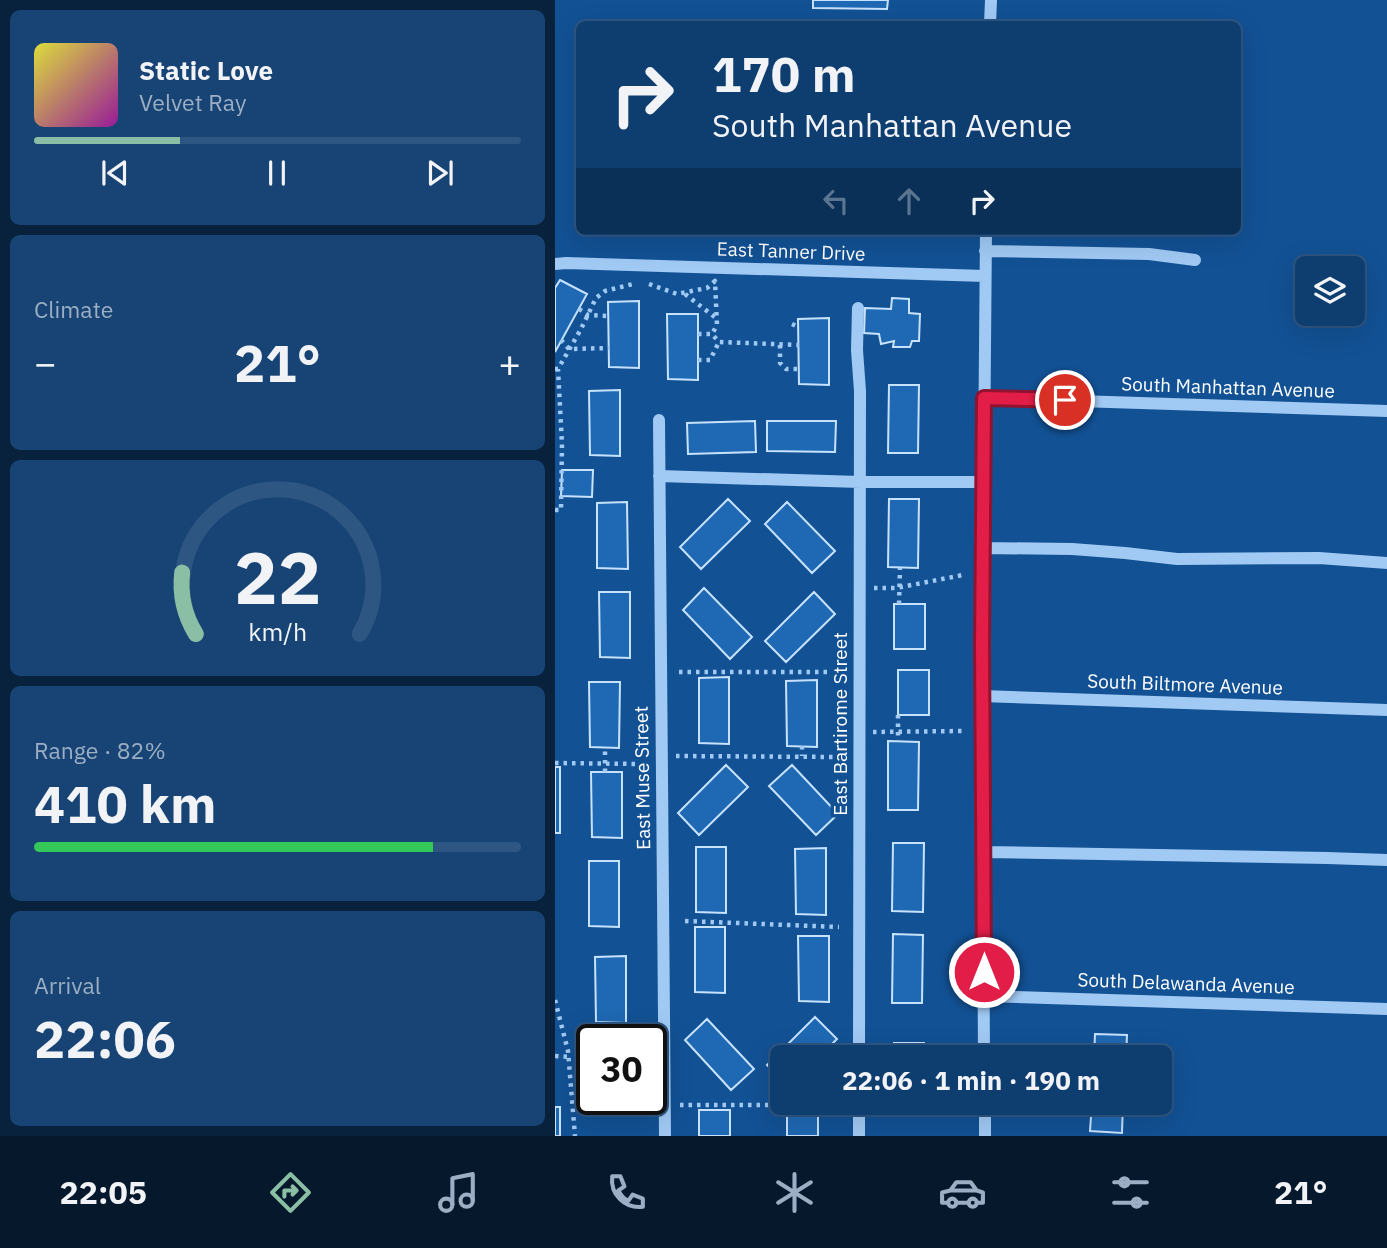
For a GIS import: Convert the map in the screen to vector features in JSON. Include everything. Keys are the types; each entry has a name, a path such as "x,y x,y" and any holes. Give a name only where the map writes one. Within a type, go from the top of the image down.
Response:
{"street":[{"path":"990,21 991,0"},
{"path":"984,1045 982,696 986,235"},
{"path":"985,251 1149,254 1195,260"},
{"name":"East Tanner Drive","path":"555,264 985,276"},
{"name":"East Bartirome Street","path":"858,309 859,1045"},
{"name":"South Manhattan Avenue","path":"984,398 1387,411"},
{"name":"East Muse Street","path":"659,421 665,1136"},
{"path":"659,476 860,482 983,482"},
{"path":"983,548 1072,549 1177,559 1319,558 1387,563"},
{"name":"South Biltmore Avenue","path":"982,696 1387,710"},
{"path":"983,852 1387,860"},
{"name":"South Delawanda Avenue","path":"984,996 1387,1009"},
{"path":"859,1115 859,1136"},
{"path":"985,1115 985,1136"}],"path":[{"path":"555,510 561,510 562,444 556,369 596,298 605,291 633,284 649,284 677,294 707,288 715,281 717,325 712,334"},
{"path":"685,293 716,318"},
{"path":"579,309 588,315 608,316"},
{"path":"792,324 798,327"},
{"path":"698,334 712,334 719,342 799,345"},
{"path":"561,340 569,349 609,348"},
{"path":"698,360 710,360 719,342"},
{"path":"780,345 780,363 786,369 799,369"},
{"path":"899,604 900,568"},
{"path":"871,587 900,588 963,575"},
{"path":"679,672 836,672"},
{"path":"898,715 898,741"},
{"path":"859,732 963,731"},
{"path":"802,746 802,757"},
{"path":"605,748 605,772"},
{"path":"672,756 837,757"},
{"path":"555,763 639,764"},
{"path":"685,921 839,927"},
{"path":"555,1000 569,1057 575,1136"},
{"path":"555,1056 569,1057"},
{"path":"673,1105 770,1105"}],"building":[{"path":"813,0 888,0 887,9 813,8"},
{"path":"560,280 587,294 555,352 555,288"},
{"path":"892,298 909,299 909,313 920,314 919,341 912,341 910,347 893,347 894,341 881,344 879,334 864,333 865,308 891,309"},
{"path":"639,301 639,368 609,367 608,302"},
{"path":"667,314 698,314 698,380 668,379"},
{"path":"829,318 829,385 799,384 798,319"},
{"path":"889,385 919,385 918,453 888,453"},
{"path":"620,390 620,456 590,455 589,391"},
{"path":"755,421 756,452 688,454 687,423"},
{"path":"767,421 836,421 835,452 767,451"},
{"path":"562,470 593,470 592,497 561,496"},
{"path":"728,499 750,521 701,569 680,547"},
{"path":"889,499 919,499 918,568 888,567"},
{"path":"627,502 628,569 597,568 597,503"},
{"path":"787,502 835,551 812,573 765,524"},
{"path":"704,588 752,637 730,659 683,610"},
{"path":"599,592 630,592 630,658 600,657"},
{"path":"814,592 835,614 786,662 765,641"},
{"path":"894,604 925,604 925,649 894,649"},
{"path":"898,670 929,670 929,715 898,715"},
{"path":"729,677 729,744 699,743 699,678"},
{"path":"817,680 817,747 787,746 786,681"},
{"path":"589,682 620,682 619,748 590,747"},
{"path":"888,741 919,742 918,810 888,810"},
{"path":"726,765 748,787 699,835 678,813"},
{"path":"792,765 838,814 816,835 769,786"},
{"path":"555,767 560,767 560,833 555,833"},
{"path":"591,772 622,772 622,838 592,837"},
{"path":"893,843 924,843 923,912 892,911"},
{"path":"696,847 726,847 726,913 696,912"},
{"path":"826,848 826,915 796,914 795,849"},
{"path":"589,861 619,861 619,927 589,926"},
{"path":"695,927 725,927 725,993 695,992"},
{"path":"893,934 923,935 922,1003 892,1003"},
{"path":"798,936 829,936 829,1002 799,1001"},
{"path":"626,956 626,1023 596,1022 595,957"},
{"path":"815,1017 837,1039 831,1045 787,1045"},
{"path":"707,1019 754,1069 731,1090 685,1040"},
{"path":"1095,1034 1127,1035 1127,1045 1095,1045"},
{"path":"894,1043 924,1043 924,1045"},
{"path":"555,1107 560,1107 560,1136 555,1136"},
{"path":"699,1110 730,1110 730,1136 699,1136"},
{"path":"787,1115 818,1115 818,1136 787,1136"},
{"path":"1091,1115 1123,1115 1122,1133 1090,1131"}],"route":[{"path":"984,972 984,398 1065,400"}]}
